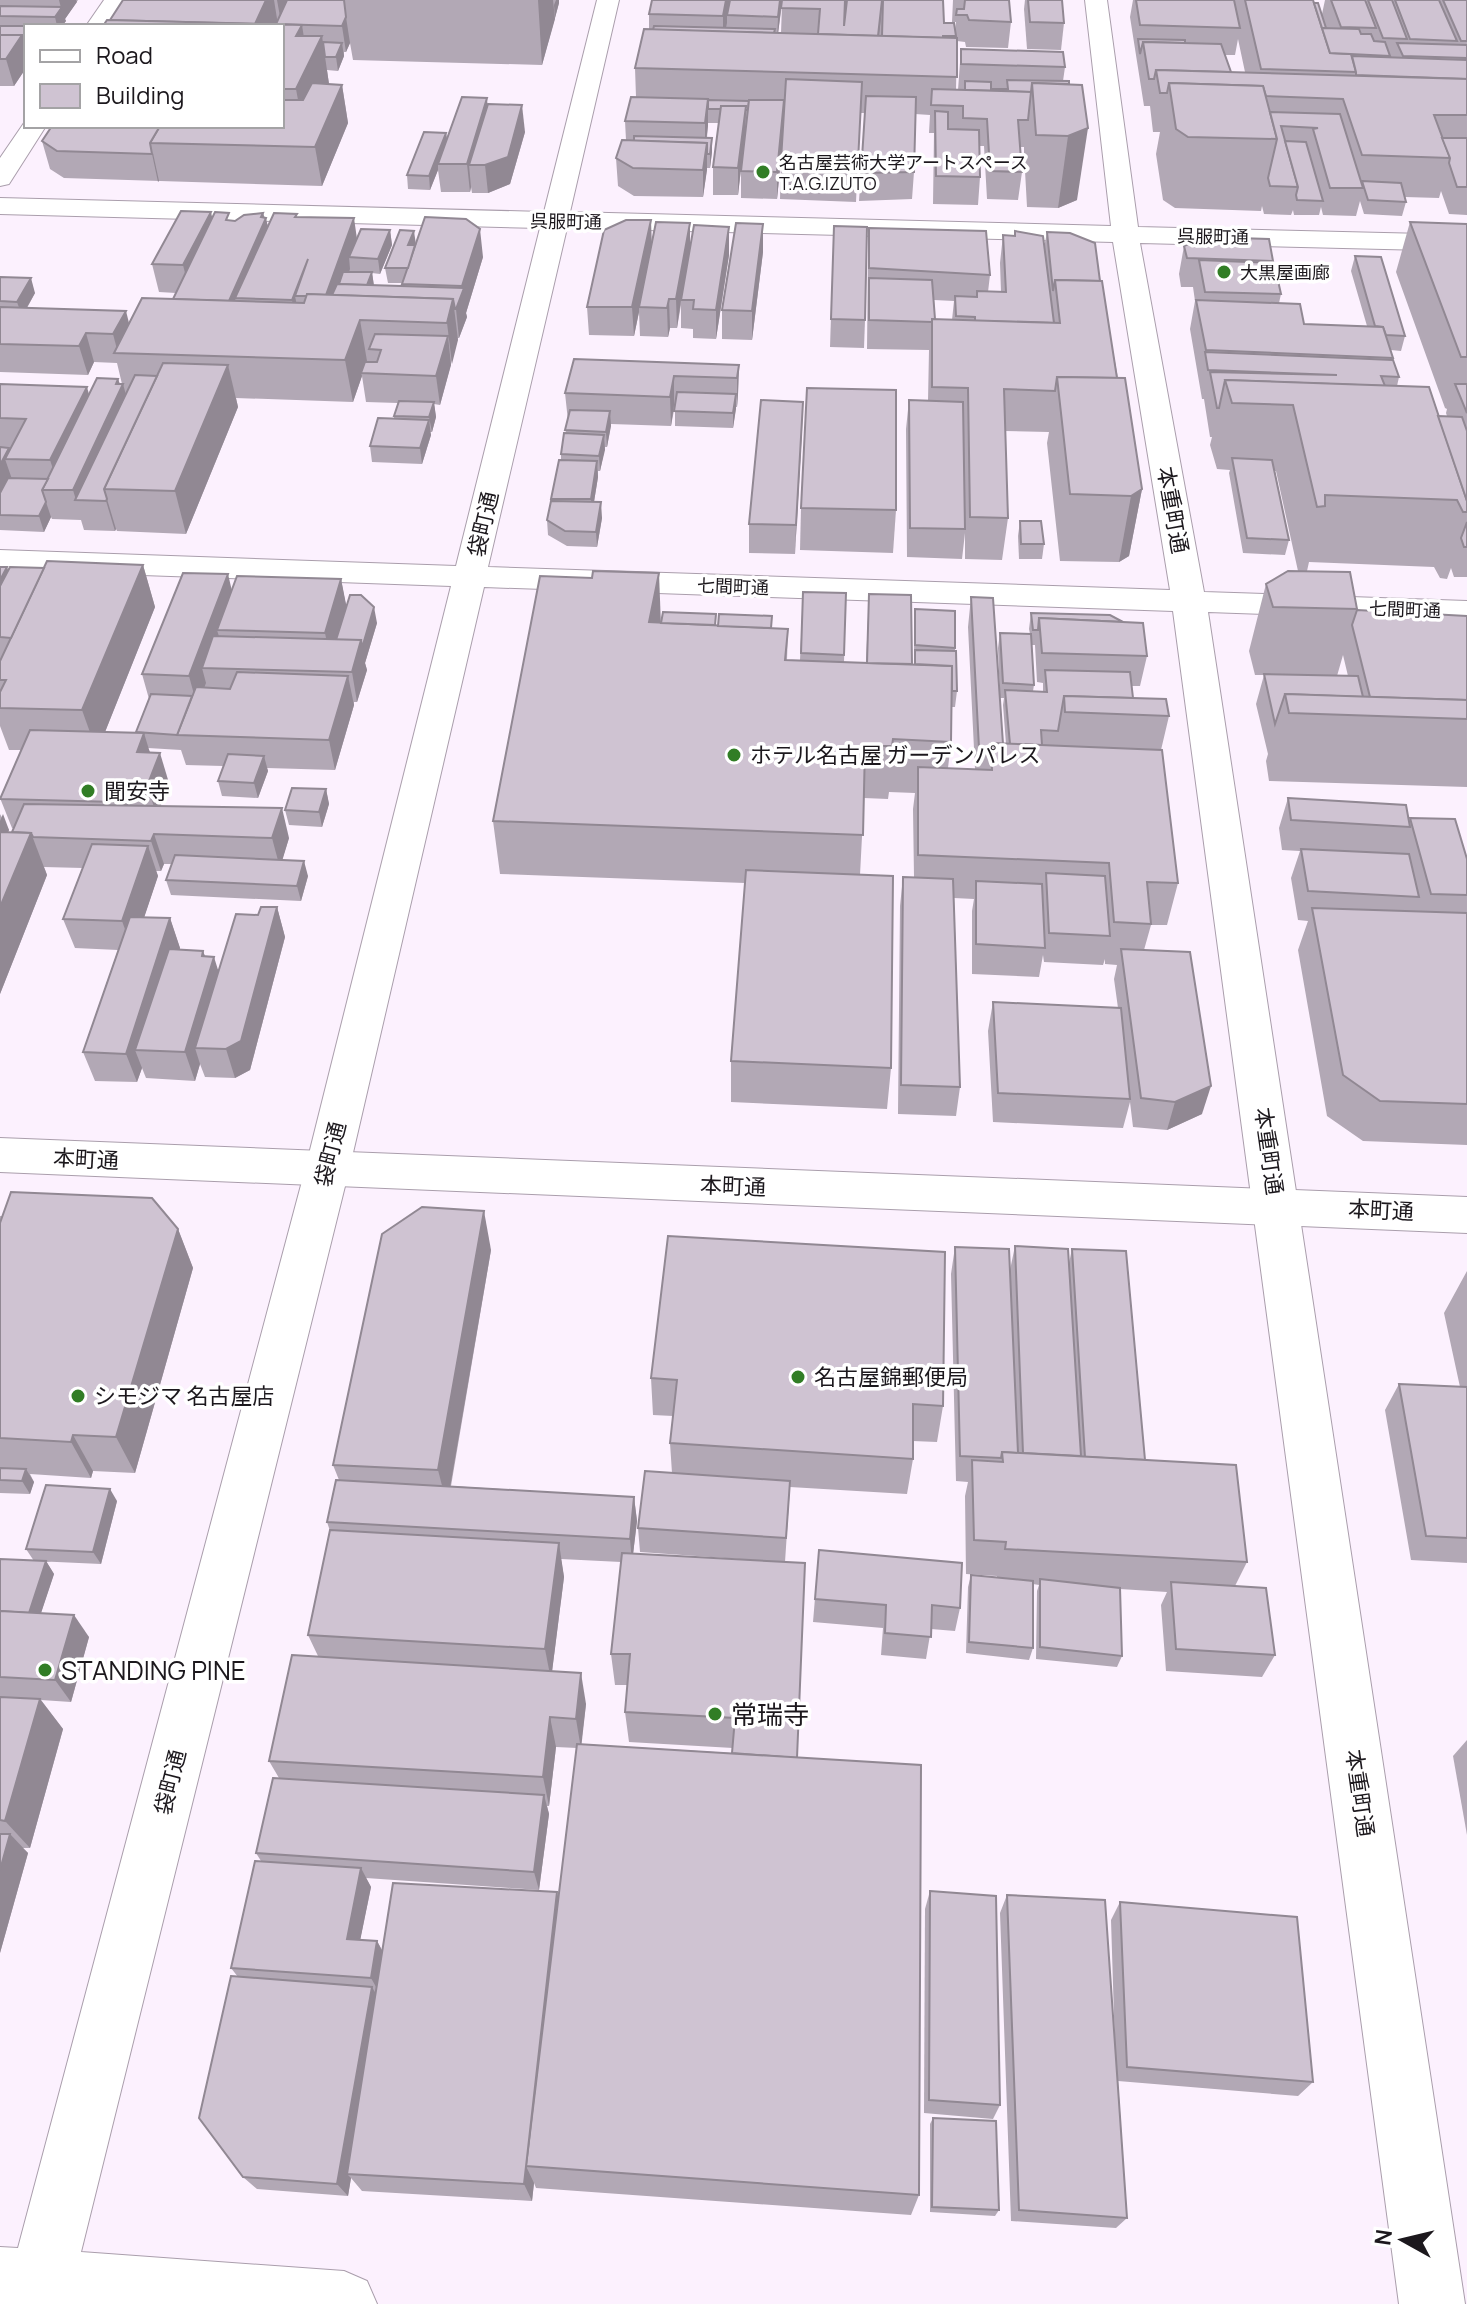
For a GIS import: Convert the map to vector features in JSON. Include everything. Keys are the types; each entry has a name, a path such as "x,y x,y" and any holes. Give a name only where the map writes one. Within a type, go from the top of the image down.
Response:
{"street":[{"path":"99,24 115,0"},
{"name":"袋町通","path":"26,2289 327,1170 608,0"},
{"name":"本重町通","path":"1096,0 1125,234 1189,602 1277,1205 1432,2304"},
{"path":"0,178 32,128"},
{"name":"呉服町通","path":"0,206 1467,243"},
{"name":"七間町通","path":"0,560 1467,611"},
{"name":"本町通","path":"0,1155 1467,1215"},
{"path":"26,2289 344,2304"}],"building":[{"path":"123,0 266,0 255,24 110,20"},
{"path":"287,0 344,0 346,17 342,26 276,24"},
{"path":"652,0 726,0 723,16 649,14"},
{"path":"730,0 780,0 778,17 727,15"},
{"path":"782,0 845,0 844,26 847,0 882,0 878,36 818,34 820,9 781,8"},
{"path":"883,0 943,0 944,23 954,23 956,36 882,36"},
{"path":"965,0 1009,0 1011,22 969,20 967,15 956,15 957,9 964,9"},
{"path":"1028,0 1062,0 1064,23 1030,22"},
{"path":"1136,0 1234,0 1240,28 1140,25"},
{"path":"1245,0 1313,0 1330,53 1351,54 1356,72 1261,69"},
{"path":"1331,0 1365,0 1376,28 1341,27"},
{"path":"1368,0 1392,0 1407,39 1383,38"},
{"path":"1395,0 1439,0 1457,41 1410,39"},
{"path":"1443,0 1467,0 1467,41 1461,41"},
{"path":"1314,3 1318,3 1326,28 1322,28"},
{"path":"0,6 62,7 55,17 0,16"},
{"path":"107,20 263,24 104,24"},
{"path":"284,25 302,25 296,36 322,36 296,89 284,89"},
{"path":"0,26 24,26 24,40 22,35 0,35"},
{"path":"654,26 775,29 774,33 653,30"},
{"path":"1322,28 1359,29 1361,34 1371,34 1374,41 1385,42 1390,56 1330,53"},
{"path":"644,29 957,38 957,77 635,68"},
{"path":"0,35 22,35 6,59 0,59"},
{"path":"1138,39 1185,40 1185,43 1143,42 1140,54"},
{"path":"323,42 342,43 336,57 325,57"},
{"path":"1143,42 1221,44 1231,72 1156,70 1154,79 1149,79"},
{"path":"1397,43 1467,45 1467,58 1403,56"},
{"path":"961,49 1063,52 1065,67 961,64"},
{"path":"1352,56 1467,60 1467,79 1356,75"},
{"path":"1156,70 1467,79 1467,115 1434,115 1450,158 1362,155 1343,99 1266,96 1263,86 1169,83 1167,93 1160,93"},
{"path":"786,79 862,82 858,162 781,160"},
{"path":"1007,80 1069,81 1069,84 1032,83 1031,92 965,90 965,81 991,82 991,89 1008,89"},
{"path":"312,83 342,85 315,147 150,143 159,128 284,128 284,100 303,100"},
{"path":"1032,83 1082,85 1088,128 1068,136 1036,135"},
{"path":"1169,83 1263,86 1277,139 1188,137 1176,129"},
{"path":"932,89 1031,92 1028,120 1018,120 1022,172 990,171 987,119 963,118 963,106 931,105"},
{"path":"866,96 916,97 914,172 861,173"},
{"path":"462,97 487,98 467,164 438,164"},
{"path":"631,97 708,99 705,123 625,121"},
{"path":"708,100 749,101 748,110 745,110 746,106 708,109"},
{"path":"749,100 784,100 777,172 741,171"},
{"path":"488,104 522,105 508,157 485,165 469,165"},
{"path":"721,106 746,106 738,168 713,167"},
{"path":"935,111 948,112 948,129 979,130 980,177 936,176"},
{"path":"1270,112 1340,114 1363,188 1330,188 1313,129 1318,128 1281,126 1298,187 1270,186 1268,178 1277,139"},
{"path":"51,128 159,128 150,143 152,154 57,151 42,141"},
{"path":"424,132 446,133 429,176 407,175"},
{"path":"634,136 712,138 710,154 707,154 707,143 634,141"},
{"path":"1442,138 1467,138 1467,187 1457,187"},
{"path":"622,140 707,143 703,170 633,168 616,158"},
{"path":"1285,141 1306,142 1323,201 1297,200 1298,187"},
{"path":"1362,181 1401,183 1406,202 1368,200"},
{"path":"181,211 211,212 183,265 152,264"},
{"path":"215,212 229,213 226,220 235,221 244,215 263,213 261,217 266,218 229,301 173,299"},
{"path":"274,213 297,214 295,217 354,218 326,295 295,296 308,259 292,300 235,298"},
{"path":"425,217 466,219 480,229 462,286 402,284"},
{"path":"626,220 651,220 632,307 587,307 604,230"},
{"path":"656,222 690,223 676,299 669,299 667,308 639,307"},
{"path":"1410,222 1467,224 1467,357 1461,357"},
{"path":"736,223 763,224 752,311 722,310"},
{"path":"694,225 729,227 716,310 693,309 694,300 681,300"},
{"path":"834,226 867,227 865,320 831,319"},
{"path":"869,228 986,231 990,275 869,268"},
{"path":"361,229 390,230 378,259 349,257"},
{"path":"400,230 414,231 408,245 415,245 408,268 385,268"},
{"path":"1015,231 1043,236 1054,323 975,321 975,317 956,316 955,296 977,297 977,291 1006,292 1003,235 1015,236"},
{"path":"1047,232 1070,233 1095,243 1100,281 1055,280 1053,291"},
{"path":"1204,237 1269,239 1273,261 1187,258 1184,246"},
{"path":"1355,256 1381,257 1405,336 1386,335 1383,327 1375,326"},
{"path":"1199,260 1274,263 1281,294 1205,292"},
{"path":"343,272 372,272 367,285 339,284"},
{"path":"0,277 31,278 17,302 0,301"},
{"path":"869,278 932,280 935,319 932,322 869,320"},
{"path":"1055,280 1102,281 1117,378 1057,377 1055,391 1004,389 1008,518 970,517 968,388 932,387 932,319 1060,323"},
{"path":"337,284 464,288 455,309 453,299 332,295"},
{"path":"307,294 453,299 447,323 360,320 345,360 114,353 142,298 304,303"},
{"path":"1196,300 1300,304 1304,324 1383,327 1393,358 1206,350"},
{"path":"0,307 126,311 113,334 86,333 79,346 0,344"},
{"path":"375,334 448,336 436,376 361,373 365,362 377,362 381,350 369,349"},
{"path":"1205,352 1393,360 1399,377 1381,376 1385,386 1225,380 1217,408 1210,372 1337,375 1208,370"},
{"path":"574,359 739,365 737,378 674,376 670,397 565,393"},
{"path":"163,363 228,365 175,491 104,489"},
{"path":"135,375 157,376 104,489 107,499 75,500"},
{"path":"1057,377 1125,378 1142,489 1131,496 1070,494"},
{"path":"97,378 118,379 116,384 123,384 73,490 42,490"},
{"path":"1225,380 1429,387 1467,501 1467,512 1463,512 1457,500 1325,495 1325,506 1317,507 1293,405 1232,403"},
{"path":"0,384 87,387 50,460 5,459 26,419 0,418"},
{"path":"1455,384 1467,384 1467,413"},
{"path":"807,388 896,390 896,510 801,508"},
{"path":"677,392 736,394 733,413 674,411"},
{"path":"761,400 803,402 796,525 749,524"},
{"path":"909,400 963,402 965,529 910,528"},
{"path":"399,401 434,402 429,417 394,416"},
{"path":"570,410 610,411 606,432 565,430"},
{"path":"1438,416 1462,417 1467,431 1467,501"},
{"path":"378,418 429,420 420,448 370,446"},
{"path":"564,433 604,435 599,456 561,454"},
{"path":"0,447 9,448 0,465"},
{"path":"1232,458 1272,460 1289,540 1247,538"},
{"path":"559,460 597,461 591,499 551,499"},
{"path":"8,478 48,479 42,490 46,502 39,516 0,515 0,493"},
{"path":"551,501 601,502 596,532 565,531 547,520"},
{"path":"1020,521 1041,521 1044,544 1021,544"},
{"path":"1467,522 1467,547 1464,547 1461,538"},
{"path":"47,561 143,565 82,710 0,708 0,692 6,680 0,680 0,661"},
{"path":"0,567 7,567 0,580"},
{"path":"10,567 44,568 11,638 0,637 0,586"},
{"name":"ホテル名古屋 ガーデンパレス","path":"593,571 659,573 649,622 788,629 785,660 952,666 951,742 893,739 892,746 865,746 863,835 493,821 540,576 592,578"},
{"path":"1288,571 1350,572 1357,609 1273,607 1266,584"},
{"path":"183,573 228,574 189,676 142,674"},
{"path":"237,576 341,579 325,633 217,630"},
{"path":"803,592 846,593 844,655 801,653"},
{"path":"869,594 911,595 912,664 867,663"},
{"path":"350,595 361,595 374,607 362,648 361,640 336,640"},
{"path":"971,597 993,598 1003,744 991,743 991,748 979,748"},
{"path":"915,609 955,611 955,648 915,645"},
{"path":"1357,610 1467,616 1467,700 1370,697 1352,625"},
{"path":"663,612 716,614 715,625 661,623"},
{"path":"1031,613 1110,615 1123,622 1039,618 1038,630 1033,630"},
{"path":"719,614 772,616 771,628 718,626"},
{"path":"1039,618 1143,623 1147,656 1042,653"},
{"path":"1000,633 1031,634 1034,685 1003,683"},
{"path":"213,636 361,640 352,672 202,668"},
{"path":"915,650 956,651 957,691 952,691 952,666 915,664"},
{"path":"1045,670 1130,672 1133,698 1064,696 1058,731 1041,730 1042,745 1010,744 1005,690 1047,692"},
{"path":"237,672 348,676 329,740 177,735 196,687 230,689"},
{"path":"1264,674 1358,676 1363,697 1285,694 1275,724"},
{"path":"151,694 192,696 177,735 136,732"},
{"path":"1285,694 1467,700 1467,719 1289,713"},
{"path":"1064,696 1166,699 1169,716 1065,712"},
{"path":"30,730 144,733 137,752 160,753 147,786 124,786 117,802 0,799"},
{"path":"991,743 1162,750 1178,883 1147,882 1151,924 1114,922 1109,863 918,855 918,767 992,770"},
{"path":"228,754 264,756 254,783 218,781"},
{"path":"292,788 326,789 319,812 285,810"},
{"path":"1288,798 1406,805 1410,827 1291,820"},
{"path":"24,804 282,808 272,838 154,834 151,841 33,837 31,833 12,832"},
{"path":"1410,818 1455,819 1467,859 1467,895 1431,894"},
{"path":"0,832 31,833 0,907"},
{"path":"92,844 148,846 122,921 63,919"},
{"path":"1301,849 1409,854 1419,897 1308,891"},
{"path":"175,855 304,861 297,886 166,880"},
{"path":"746,870 893,876 891,1068 731,1061"},
{"path":"1046,873 1105,876 1110,936 1049,933"},
{"path":"903,877 953,879 960,1087 901,1085"},
{"path":"976,881 1042,884 1045,948 976,944"},
{"path":"261,907 277,907 241,1041 226,1049 195,1048 236,914 258,915"},
{"path":"1312,908 1467,913 1467,1104 1380,1101 1343,1075"},
{"path":"130,917 170,918 126,1054 83,1052"},
{"path":"169,949 203,951 202,956 214,957 185,1052 135,1050"},
{"path":"1121,949 1190,952 1211,1086 1175,1102 1141,1098"},
{"path":"993,1002 1121,1008 1130,1099 998,1093"},
{"name":"シモジマ 名古屋店","path":"11,1192 152,1198 178,1229 116,1437 73,1435 71,1442 0,1438 0,1223"},
{"path":"422,1207 484,1211 438,1470 333,1465 382,1234"},
{"path":"668,1236 945,1252 943,1406 913,1404 913,1459 670,1443 677,1380 651,1378"},
{"path":"1015,1246 1068,1249 1081,1456 1023,1453"},
{"path":"955,1247 1009,1249 1018,1453 1002,1452 1001,1458 960,1456"},
{"path":"1072,1249 1126,1251 1145,1460 1085,1457"},
{"path":"1399,1384 1467,1387 1467,1538 1426,1536"},
{"path":"1002,1452 1236,1465 1247,1562 1005,1549 1006,1542 974,1540 972,1460 1003,1462"},
{"path":"0,1468 26,1469 22,1481 0,1480"},
{"path":"645,1471 790,1481 786,1538 638,1528"},
{"path":"336,1480 634,1497 630,1539 327,1522"},
{"path":"46,1485 110,1489 93,1552 26,1549"},
{"path":"330,1530 559,1543 545,1649 308,1635"},
{"path":"819,1550 962,1563 960,1608 932,1605 931,1637 885,1633 886,1605 815,1599"},
{"name":"常瑞寺","path":"622,1553 805,1563 797,1758 732,1753 735,1718 625,1712 630,1654 611,1654"},
{"path":"0,1559 46,1561 29,1613 0,1611"},
{"path":"971,1575 1033,1581 1033,1648 969,1642"},
{"path":"1040,1579 1120,1588 1122,1656 1040,1647"},
{"path":"1171,1582 1266,1588 1275,1655 1176,1649"},
{"path":"0,1611 74,1615 55,1680 0,1677"},
{"path":"292,1655 581,1673 576,1719 550,1717 543,1777 269,1761"},
{"path":"0,1697 40,1699 5,1821 0,1820"},
{"path":"577,1744 921,1765 919,2195 526,2166"},
{"path":"273,1778 544,1795 534,1872 256,1853"},
{"path":"0,1834 10,1834 0,1870"},
{"path":"255,1861 361,1868 347,1939 377,1941 371,1978 231,1968"},
{"path":"393,1883 557,1892 524,2184 347,2174"},
{"path":"930,1891 996,1896 1000,2105 929,2100"},
{"path":"1007,1895 1105,1900 1127,2218 1019,2210"},
{"path":"1120,1902 1297,1917 1313,2082 1127,2067"},
{"path":"231,1976 372,1987 337,2184 243,2177 199,2118"},
{"path":"933,2118 996,2121 999,2210 932,2207"}],"place":[{"name":"名古屋芸術大学アートスペース T.A.G.IZUTO","path":"763,172"},
{"name":"大黒屋画廊","path":"1224,272"},
{"name":"ホテル名古屋 ガーデンパレス","path":"734,755"},
{"name":"聞安寺","path":"88,791"},
{"name":"名古屋錦郵便局","path":"798,1377"},
{"name":"シモジマ 名古屋店","path":"78,1396"},
{"name":"STANDING PINE","path":"45,1670"},
{"name":"常瑞寺","path":"715,1714"}]}
